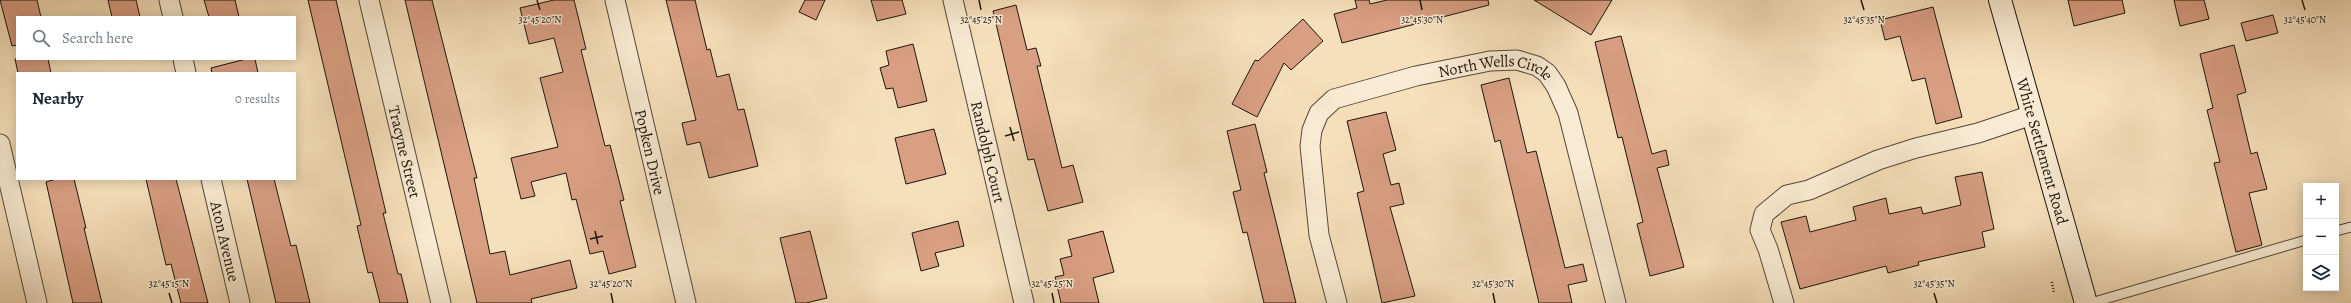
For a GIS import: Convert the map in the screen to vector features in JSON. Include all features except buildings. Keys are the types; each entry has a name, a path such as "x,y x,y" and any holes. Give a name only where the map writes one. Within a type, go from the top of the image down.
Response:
{"main road":[{"name":"White Settlement Road","path":"2000,0 2086,303"}],"street":[{"path":"169,0 173,16"},
{"name":"Tracyne Street","path":"369,0 441,303"},
{"name":"Popken Drive","path":"615,0 686,303"},
{"name":"Randolph Court","path":"953,0 1024,303"},
{"path":"183,60 186,72"},
{"name":"North Wells Circle","path":"1337,303 1319,235 1310,146 1312,130 1319,113 1334,99 1416,76 1490,61 1517,60 1537,66 1547,73 1556,86 1568,113 1616,303"},
{"path":"1784,303 1768,249 1760,230 1764,214 1787,195 1809,190 1886,158 1978,133 2032,115"},
{"path":"0,144 37,303"},
{"name":"Aton Avenue","path":"211,180 240,303"}],"lane":[{"path":"2339,230 2351,226"},
{"path":"2091,303 2303,241"}],"path":[{"path":"2052,282 2054,293"}]}
